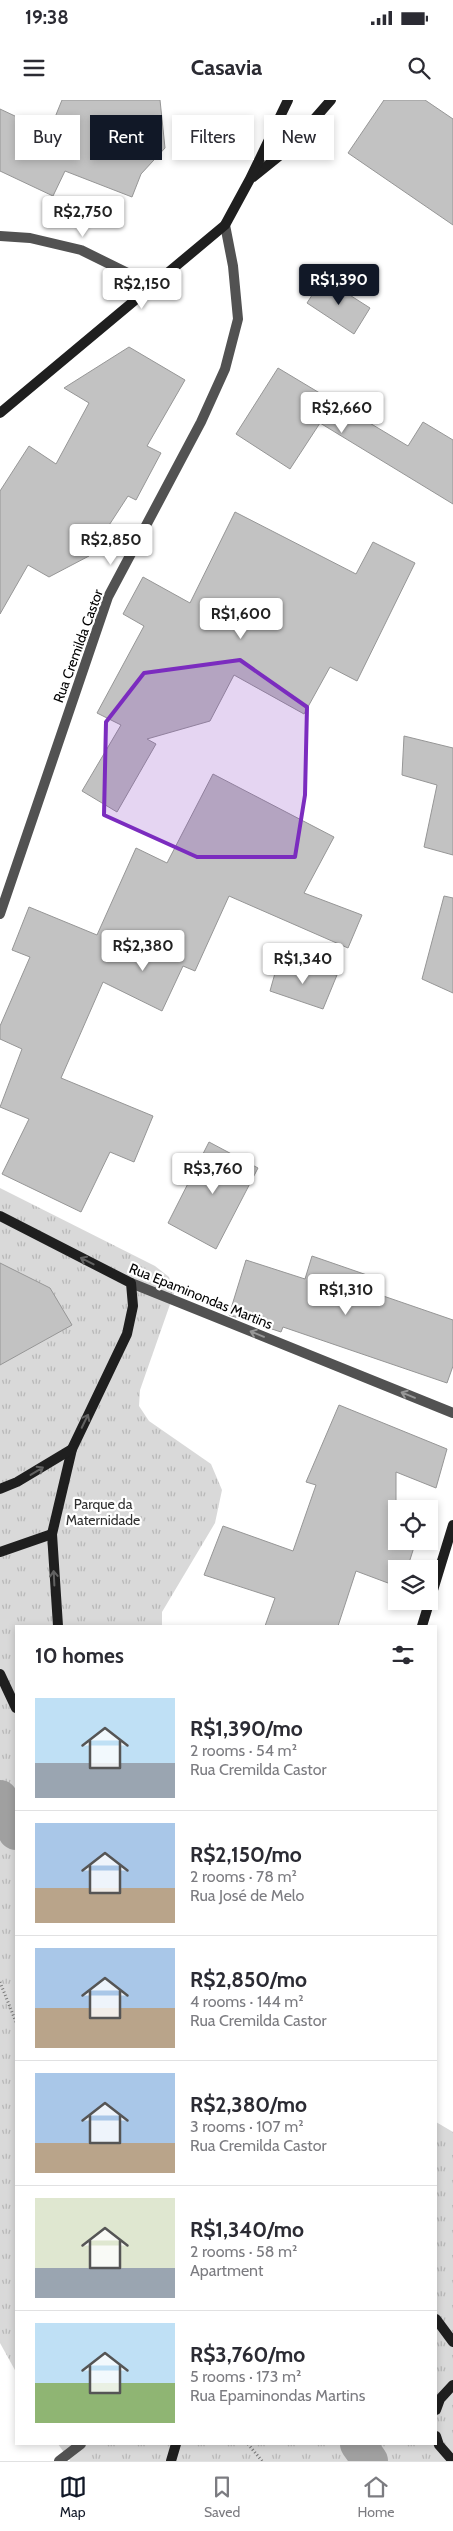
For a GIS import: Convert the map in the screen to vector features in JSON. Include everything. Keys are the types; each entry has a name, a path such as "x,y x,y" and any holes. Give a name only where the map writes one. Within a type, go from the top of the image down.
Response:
{"street":[{"path":"0,412 225,225 250,179 288,100"},
{"path":"250,179 289,148 331,100"},
{"name":"Rua Cremilda Castor","path":"0,914 108,597 201,422 225,369 238,319 233,266 225,225"},
{"path":"0,236 30,238 81,250 152,285"},
{"name":"Rua Epaminondas Martins","path":"0,1216 131,1283 453,1413"},
{"path":"58,1625 52,1534 72,1450 127,1334 133,1306 131,1283"},
{"path":"0,1489 17,1482 72,1450"},
{"path":"422,1625 453,1525"},
{"path":"0,1552 52,1534"},
{"path":"0,1674 15,1706"},
{"path":"437,2320 453,2342"},
{"path":"437,2407 440,2399 453,2385"},
{"path":"437,2439 439,2445 453,2461"},
{"path":"59,2461 79,2445"},
{"path":"171,2461 176,2445"}],"path":[{"path":"0,1982 15,2020"},
{"path":"249,2445 262,2461"}],"highlighted area":[{"path":"240,660 307,707 305,795 295,857 197,857 104,815 106,722 144,673"}],"green space":[{"name":"Parque da Maternidade","path":"0,1188 155,1266 169,1277 174,1293 140,1390 139,1406 149,1421 211,1464 222,1490 215,1523 162,1612 162,1625 15,1625 15,2370 0,2343"},
{"path":"437,2123 453,2132 453,2461 70,2461 59,2445 437,2445"}],"building":[{"path":"62,100 160,100 162,115 90,115 90,160 154,160 141,174 132,197 65,171 53,196 0,171 0,109 15,116 15,160 80,160 80,115 56,115"},
{"path":"384,100 425,100 453,119 453,225 348,153"},
{"path":"162,119 165,148 162,151"},
{"path":"323,278 370,308 354,334 307,303"},
{"path":"129,347 185,380 147,446 161,453 136,500 128,496 89,556 49,577 28,565 0,614 0,491 29,446 56,464 89,403 64,388"},
{"path":"278,368 408,446 423,422 453,440 453,504 320,423 290,469 236,434"},
{"path":"235,512 356,574 373,542 415,563 357,681 330,667 304,714 234,675 210,721 147,739 156,744 117,812 82,791 121,725 97,713 144,626 123,614 143,577 190,603"},
{"path":"404,736 453,748 453,855 424,847 437,785 402,775"},
{"path":"213,774 334,837 304,893 362,915 348,948 229,896 195,971 183,966 162,1011 103,982 61,1078 153,1116 134,1162 110,1152 81,1212 2,1174 29,1119 0,1107 22,1049 0,1039 0,1026 30,957 12,950 29,907 97,935 136,848 167,863"},
{"path":"444,896 453,898 453,993 422,979"},
{"path":"277,966 337,975 323,1009 270,991"},
{"path":"209,1142 258,1168 216,1249 168,1223"},
{"path":"312,1256 367,1275 363,1289 453,1320 453,1366 447,1383 283,1327 281,1332 229,1315 246,1260 305,1279"},
{"path":"0,1263 50,1288 72,1325 0,1365"},
{"path":"339,1405 447,1449 436,1488 396,1472 396,1500 388,1500 388,1550 413,1550 410,1560 388,1560 388,1583 356,1571 338,1625 265,1625 275,1598 204,1575 223,1526 293,1551 316,1485 306,1482"}],"waterway":[{"path":"0,1798 15,1830"},
{"path":"359,2445 370,2461"}]}
